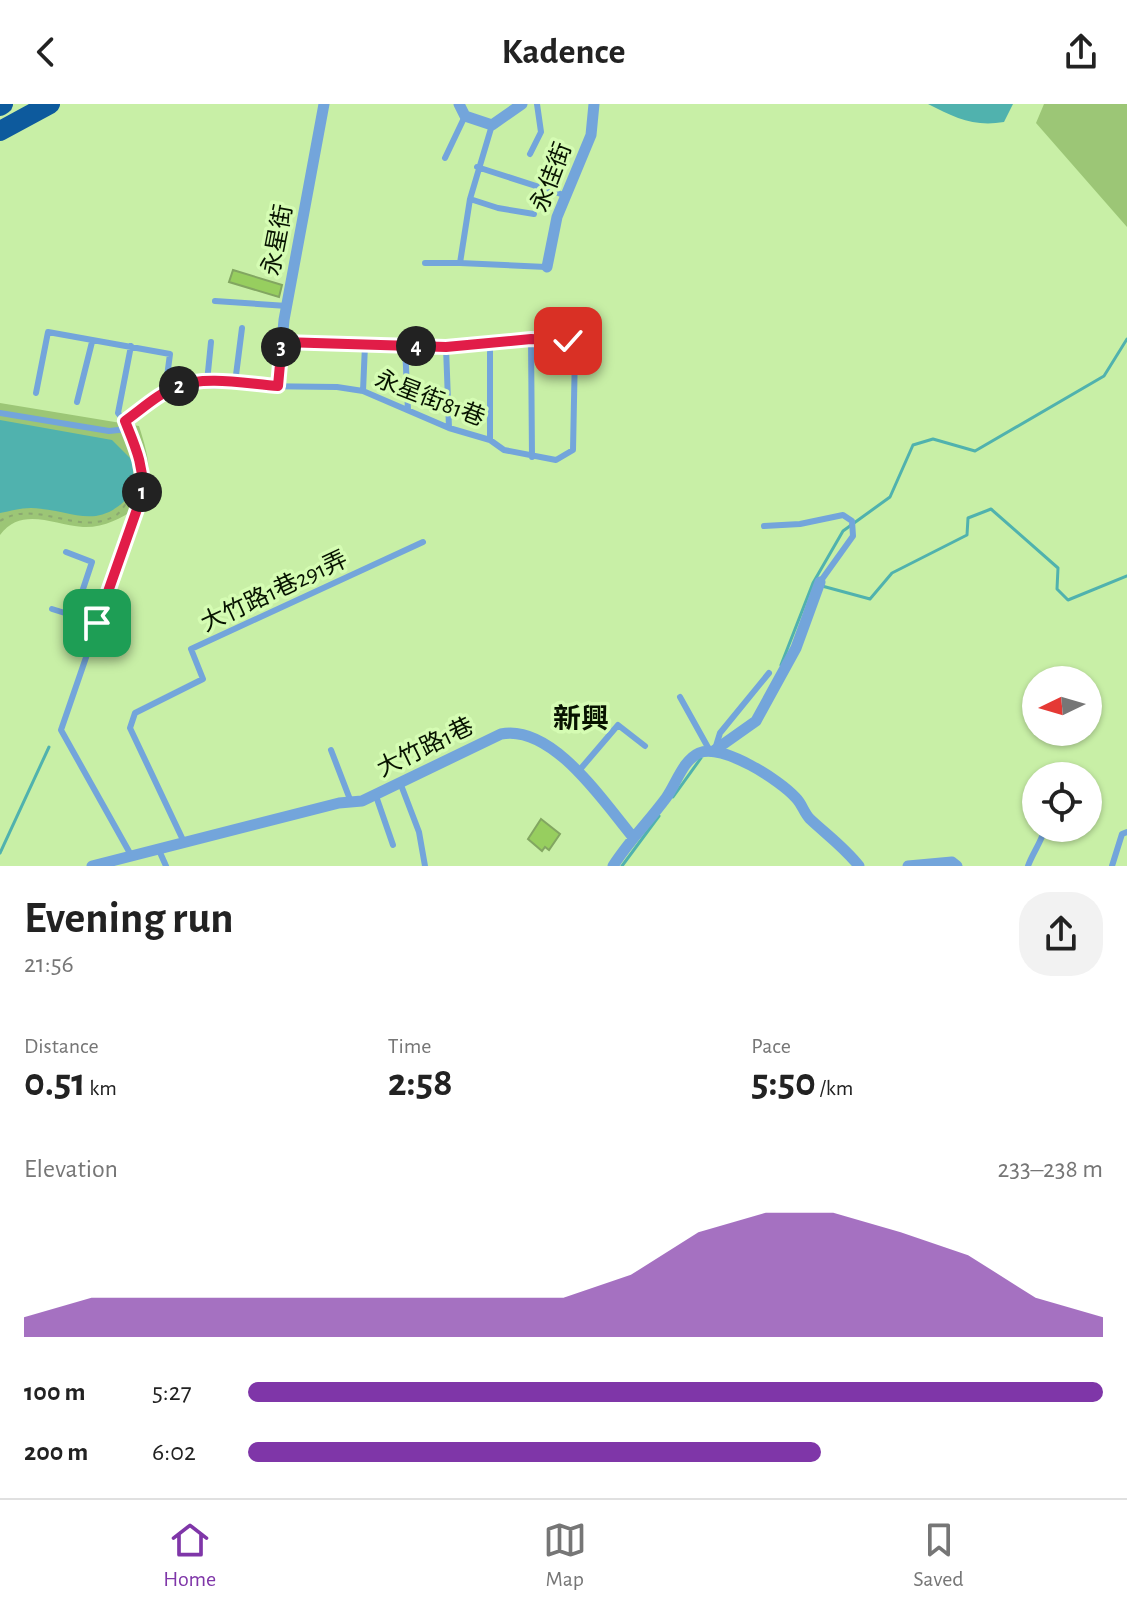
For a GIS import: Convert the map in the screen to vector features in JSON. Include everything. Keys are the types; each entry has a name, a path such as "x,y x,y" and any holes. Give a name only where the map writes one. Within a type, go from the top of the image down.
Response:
{"highway":[{"path":"0,131 50,104"}],"street":[{"name":"永星街","path":"278,386 287,306 324,104"},
{"path":"459,104 465,116 492,125 522,104"},
{"name":"永佳街","path":"547,267 564,195 579,169 591,135 594,104"},
{"path":"613,866 632,836 667,797 685,767 757,718 796,648 817,585"},
{"name":"大竹路1巷","path":"92,866 183,840 376,796 501,734 515,731 527,733 542,743 577,773 632,836"},
{"path":"711,748 761,771 796,798 807,816 843,846 859,866"},
{"path":"908,866 952,862 957,866"}],"lane":[{"path":"530,154 541,132 537,104"},
{"path":"445,158 465,116"},
{"path":"460,263 477,167 492,125"},
{"path":"477,167 564,195"},
{"path":"470,199 534,214"},
{"path":"425,263 547,267"},
{"path":"215,301 287,306"},
{"path":"235,383 242,328"},
{"path":"36,393 48,332 170,354 165,392 125,421"},
{"path":"282,342 446,347 531,339 532,457"},
{"name":"永星街81巷","path":"165,392 180,385 207,382 337,387 363,391 449,428 490,440 504,450 556,460 573,450 575,351 568,341 531,339"},
{"path":"77,402 92,342"},
{"path":"207,382 211,342"},
{"path":"490,343 490,440"},
{"path":"363,391 365,345"},
{"path":"131,346 118,413 125,421 144,477 142,495 61,730 131,856"},
{"path":"405,346 408,410"},
{"path":"446,347 449,428"},
{"path":"0,413 109,431 128,429"},
{"path":"764,526 800,524 843,515 853,524 853,536 817,585"},
{"name":"大竹路1巷291弄","path":"183,840 130,728 135,713 203,679 191,649 423,542"},
{"path":"66,552 92,562 74,616"},
{"path":"52,609 97,623"},
{"path":"680,697 711,748 769,673"},
{"path":"577,773 618,725 645,746"},
{"path":"331,750 351,802"},
{"path":"401,785 419,832 425,866"},
{"path":"376,796 393,845"},
{"path":"1112,866 1122,834 1127,832"},
{"path":"1028,866 1042,842"},
{"path":"158,848 166,866"}],"path":[{"path":"0,521 11,515 33,511 88,522 116,515 139,485"}],"green space":[{"path":"1044,104 1127,104 1127,227 1036,123"},
{"path":"0,403 139,426 148,465 148,484 143,504 100,526 83,527 28,519 9,526 0,535"}],"water":[{"path":"928,104 1013,104 1004,122 983,123 956,117"},
{"path":"0,420 112,440 132,460 135,490 110,512 98,516 31,508 0,513"}],"building":[{"path":"233,270 282,285 279,297 229,282"},
{"path":"541,819 560,834 549,850 545,847 542,851 528,839"}],"waterway":[{"path":"781,665 813,583 843,531 890,497 913,445 933,439 975,451 1104,376 1127,339"},
{"path":"822,586 870,599 892,573 967,535 968,518 991,509 1058,568 1057,589 1068,600 1127,576"},
{"path":"0,853 49,747"},
{"path":"673,797 701,758"},
{"path":"622,866 659,816"}],"district":[{"name":"新興","path":"581,718"}],"route":[{"path":"97,623 142,495 144,477 125,421 165,392 180,385 207,382 278,386 282,342 446,347 531,339 568,341"}]}
